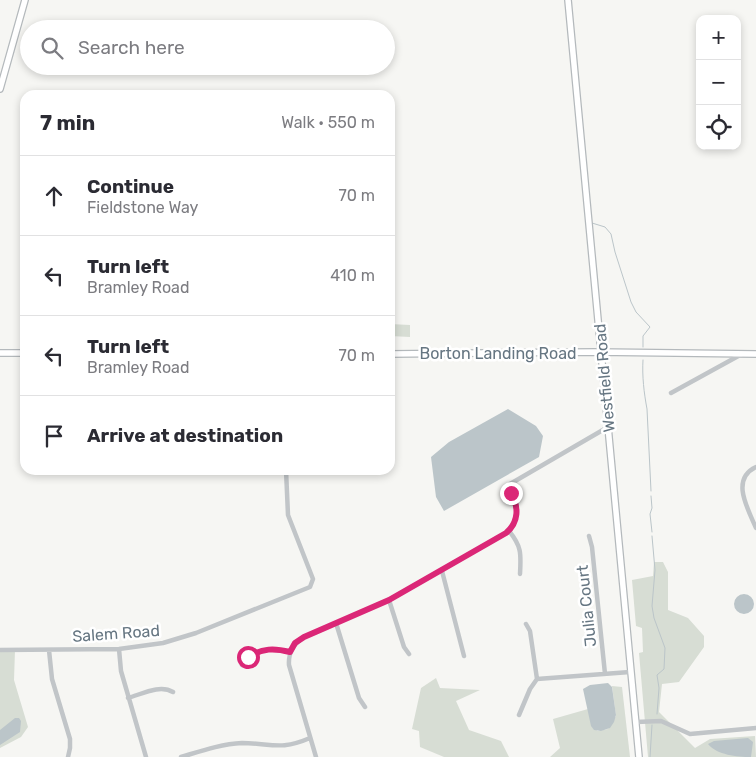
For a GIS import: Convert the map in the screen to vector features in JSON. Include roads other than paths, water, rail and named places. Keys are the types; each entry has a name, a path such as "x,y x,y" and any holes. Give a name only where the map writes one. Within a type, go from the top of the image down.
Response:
{"street":[{"path":"0,89 25,0"},
{"name":"Westfield Road","path":"568,0 639,757"},
{"name":"Borton Landing Road","path":"395,354 602,352 756,354"},
{"path":"0,353 20,353"},
{"path":"671,393 743,354"},
{"path":"316,757 289,665 290,652 295,643 304,637 389,600 509,531 516,518 517,510 509,487 511,483 608,427"},
{"path":"756,467 745,476 742,486 743,495 755,521 756,528"},
{"name":"Salem Road","path":"0,650 119,649 184,638 298,593 312,585 313,579 288,515 286,475"},
{"path":"509,531 518,542 520,574"},
{"name":"Julia Court","path":"589,536 592,548 605,674"},
{"path":"442,571 464,656"},
{"path":"389,600 404,647 409,654"},
{"path":"336,623 359,698 365,707"},
{"path":"519,715 530,689 537,679 530,631 526,624"},
{"path":"242,665 248,657 267,649 276,648 290,652"},
{"path":"119,649 121,671 146,757"},
{"path":"49,650 52,678 70,739 68,757"},
{"path":"537,679 630,672"},
{"path":"128,698 156,689 167,688 173,692"},
{"path":"636,722 661,721 690,734 756,728"},
{"path":"181,757 229,744 243,743 282,746 310,738"}],"waterway":[{"path":"592,223 605,227 611,234 631,302 636,312 650,327 643,336 643,347"},
{"path":"643,360 651,491"},
{"path":"651,496 652,532"},
{"path":"652,536 655,570 652,606 654,618 665,648 664,669 657,675 659,688 657,714"},
{"path":"650,757 652,725"}]}
